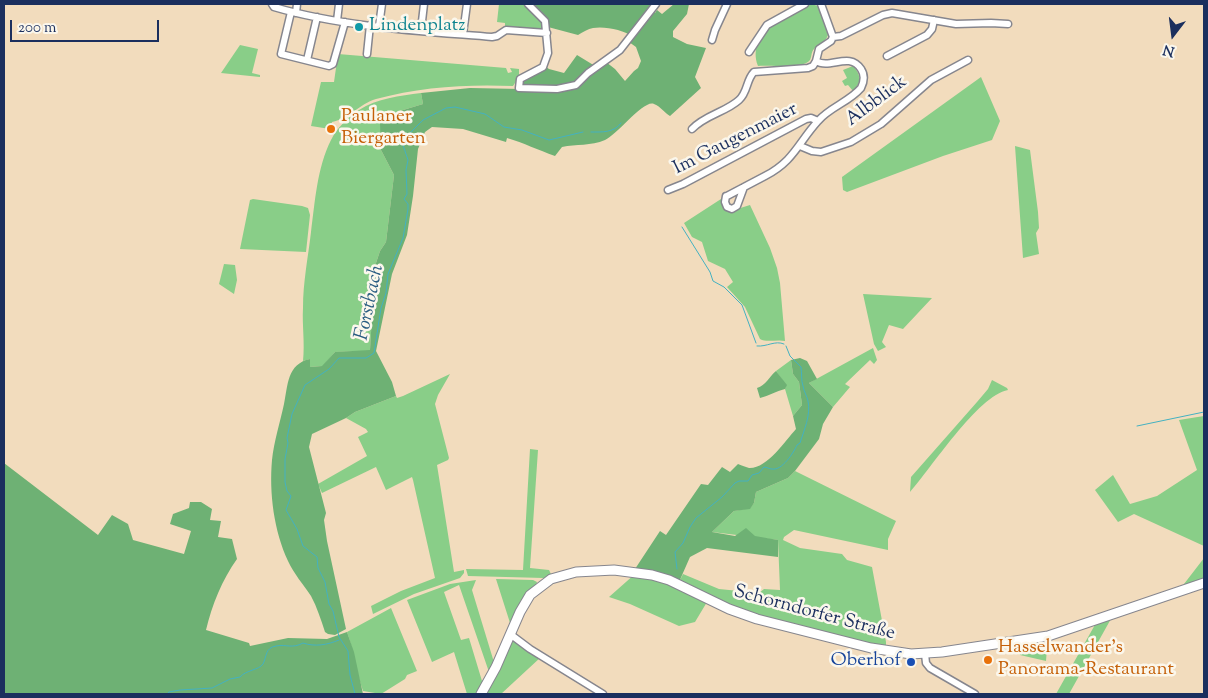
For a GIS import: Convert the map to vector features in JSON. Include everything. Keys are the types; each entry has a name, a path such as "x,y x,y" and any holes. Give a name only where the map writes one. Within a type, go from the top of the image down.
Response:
{"main road":[{"name":"Schorndorfer Straße","path":"481,694 496,667 528,598 546,582 562,575 576,572 614,570 658,576 729,609 785,627 880,650 906,654 925,654 993,645 1057,634 1204,583"}],"street":[{"path":"272,4 274,7 317,17 379,26 496,37 506,30 547,33"},
{"path":"297,4 281,54 329,66 333,65 345,22"},
{"path":"337,21 339,4"},
{"path":"379,26 382,4"},
{"path":"420,30 424,4"},
{"path":"462,34 466,4"},
{"path":"528,4 543,18 547,33 548,51 544,65 535,72 520,79 518,88 557,89 576,84 620,50 656,4"},
{"path":"712,40 714,31 727,4"},
{"path":"749,52 767,25 805,4"},
{"path":"692,129 699,122 740,99 745,92 751,75 760,71 785,71 813,66 818,50 831,41 833,36 821,4"},
{"path":"833,36 839,37 895,10 956,24 1008,24"},
{"path":"307,60 317,17"},
{"path":"887,56 927,35 932,30 934,20"},
{"path":"367,54 370,25"},
{"path":"744,187 780,167 800,146 818,121 858,91 862,84 861,70 853,62 841,60 821,64 816,61"},
{"name":"Albblick","path":"800,146 812,151 821,152 851,142 881,124 931,80 968,60"},
{"name":"Im Gaugenmaier","path":"668,190 683,184 806,119 811,118 818,121"},
{"path":"510,634 530,649 603,694"},
{"path":"925,654 927,665 930,668 975,694"}],"green space":[{"path":"499,4 525,4 544,22 543,30 505,27 505,23 497,22"},
{"path":"530,4 654,4 651,10 655,13 657,10 662,14 674,4 689,4 687,14 673,31 673,37 687,44 706,48 695,77 701,88 670,116 656,105 650,104 637,112 605,140 562,147 555,156 507,138 506,142 463,129 432,127 425,132 418,149 407,235 392,274 376,351 392,382 396,396 355,412 312,434 309,447 326,513 324,520 327,541 346,629 335,635 328,634 325,632 311,596 290,566 279,537 272,499 272,460 288,383 297,365 310,359 310,367 322,366 335,352 370,350 373,298 372,275 380,251 386,242 394,175 381,150 380,123 390,114 423,104 421,93 470,88 521,89 520,82 545,66 564,73 577,55 595,66 606,62 625,81 638,68 641,61 636,47 629,42 633,37 625,32 614,29 593,28 578,35 548,27"},
{"path":"811,4 818,6 828,35 813,50 810,60 801,65 794,66 758,66 756,54 758,43 763,34 781,20"},
{"path":"240,45 258,49 252,73 260,75 260,77 221,73"},
{"path":"338,54 506,68 508,73 512,72 510,68 519,69 519,77 513,86 478,85 444,87 376,99 364,104 344,118 332,122 330,129 311,126 321,82 334,82"},
{"path":"853,66 858,72 859,82 853,91 848,85 845,86 842,81 847,78 843,70"},
{"path":"981,77 1000,121 992,140 847,192 843,190 842,177"},
{"path":"421,93 423,104 390,114 381,150 394,175 386,242 380,251 372,275 373,298 370,351 335,352 323,366 310,367 310,359 303,361 304,289 317,185 326,151 333,136 340,127 359,110 381,100"},
{"path":"1015,146 1030,150 1038,212 1039,228 1036,233 1039,254 1023,258"},
{"path":"721,199 734,210 750,205 770,248 780,283 785,341 766,341 760,339 745,307 727,287 733,282 725,269 708,261 702,242 692,237 684,223"},
{"path":"250,200 308,208 310,215 306,252 240,249"},
{"path":"224,264 235,265 237,280 234,294 219,284"},
{"path":"863,294 932,298 903,329 889,325 882,342 886,347 878,351 874,344"},
{"path":"873,348 877,360 874,364 870,360 845,384 850,387 833,407 809,383"},
{"path":"800,358 807,361 817,379 809,383 833,407 823,424 819,439 788,478 756,492 754,503 750,509 734,511 712,532 735,536 746,528 755,536 778,540 778,557 707,548 690,557 679,582 635,569 660,531 666,535 701,484 708,485 722,467 730,472 738,464 749,468 762,464 775,453 796,429 793,416 802,405 799,382 793,374 791,360"},
{"path":"791,360 793,374 799,382 802,405 793,416 785,389 786,385 776,371"},
{"path":"776,371 787,385 785,389 760,398 757,388 765,383"},
{"path":"450,374 435,404 449,458 437,465 454,572 464,570 464,573 460,578 414,594 373,614 371,606 401,591 435,578 412,477 386,490 376,467 322,493 318,484 367,456 358,437 368,432 346,418 355,412 396,396 397,398 403,396"},
{"path":"992,380 1008,390 996,395 969,419 910,492 911,477 988,389"},
{"path":"1204,416 1204,546 1134,514 1118,522 1095,490 1113,475 1130,504 1157,496 1197,470 1179,420"},
{"path":"530,449 538,450 530,568 549,570 552,576 544,578 468,576 466,569 523,570"},
{"path":"4,463 98,535 112,515 128,524 133,540 184,554 191,531 170,524 173,514 189,508 190,502 201,502 212,509 210,520 221,521 218,537 232,539 237,559 218,593 206,630 249,643 250,646 288,638 327,639 347,632 354,652 363,694 4,694"},
{"path":"795,471 896,521 888,539 888,550 794,530 784,537 783,540 800,548 842,554 847,560 872,567 886,649 747,614 679,582 683,574 719,589 759,593 764,589 780,590 778,540 712,532 734,511 750,508 754,503 756,492 788,478"},
{"path":"1204,558 1204,581 1185,586 1184,584"},
{"path":"635,574 667,583 707,602 695,622 679,626 630,604 609,597"},
{"path":"496,579 533,580 537,582 511,626"},
{"path":"476,580 472,590 495,662 478,694 467,694 454,652 432,662 407,600 450,584","holes":["459,585 489,672 482,681 469,638 461,640 444,592"]},
{"path":"391,608 417,671 407,675 405,679 381,694 363,691 347,632"},
{"path":"1112,617 1069,694 1056,694 1096,623"},
{"path":"511,638 541,657 501,694 484,694"},
{"path":"1039,640 1041,646 1047,648 1046,661 1020,655 1018,644"}],"waterway":[{"name":"Forstbach","path":"355,694 350,675 348,651 339,637 333,611 329,604 325,582 318,568 317,557 303,546 297,529 286,510 291,496 287,491 285,482 285,459 292,414 305,385 329,369 339,358 366,358 374,353 388,274 403,238 408,209 408,204 404,199 407,194 406,170 408,160 403,145 404,139 423,120 446,108 455,107 485,114 504,127 522,130 549,140 583,132"},
{"name":"Forstbach","path":"591,132 615,129 621,123"},
{"path":"682,227 710,272 713,281 724,287 742,305 756,343"},
{"path":"757,346 777,343 784,344"},
{"path":"677,569 675,552 683,543 696,518 722,497 735,483 748,481 752,475 759,473 764,467 772,469 780,467 800,443 808,417 809,406 802,384 801,367 790,356 786,346"},
{"path":"1137,426 1204,412"},
{"path":"167,694 180,690 212,688 230,679 240,677 259,668 263,664 268,650 272,647 296,646 303,643 321,645 339,640"}],"place":[{"name":"Lindenplatz","path":"359,27"},
{"name":"Paulaner Biergarten","path":"331,129"},
{"name":"Hasselwander's Panorama-Restaurant","path":"988,660"},
{"name":"Oberhof","path":"911,662"}]}
